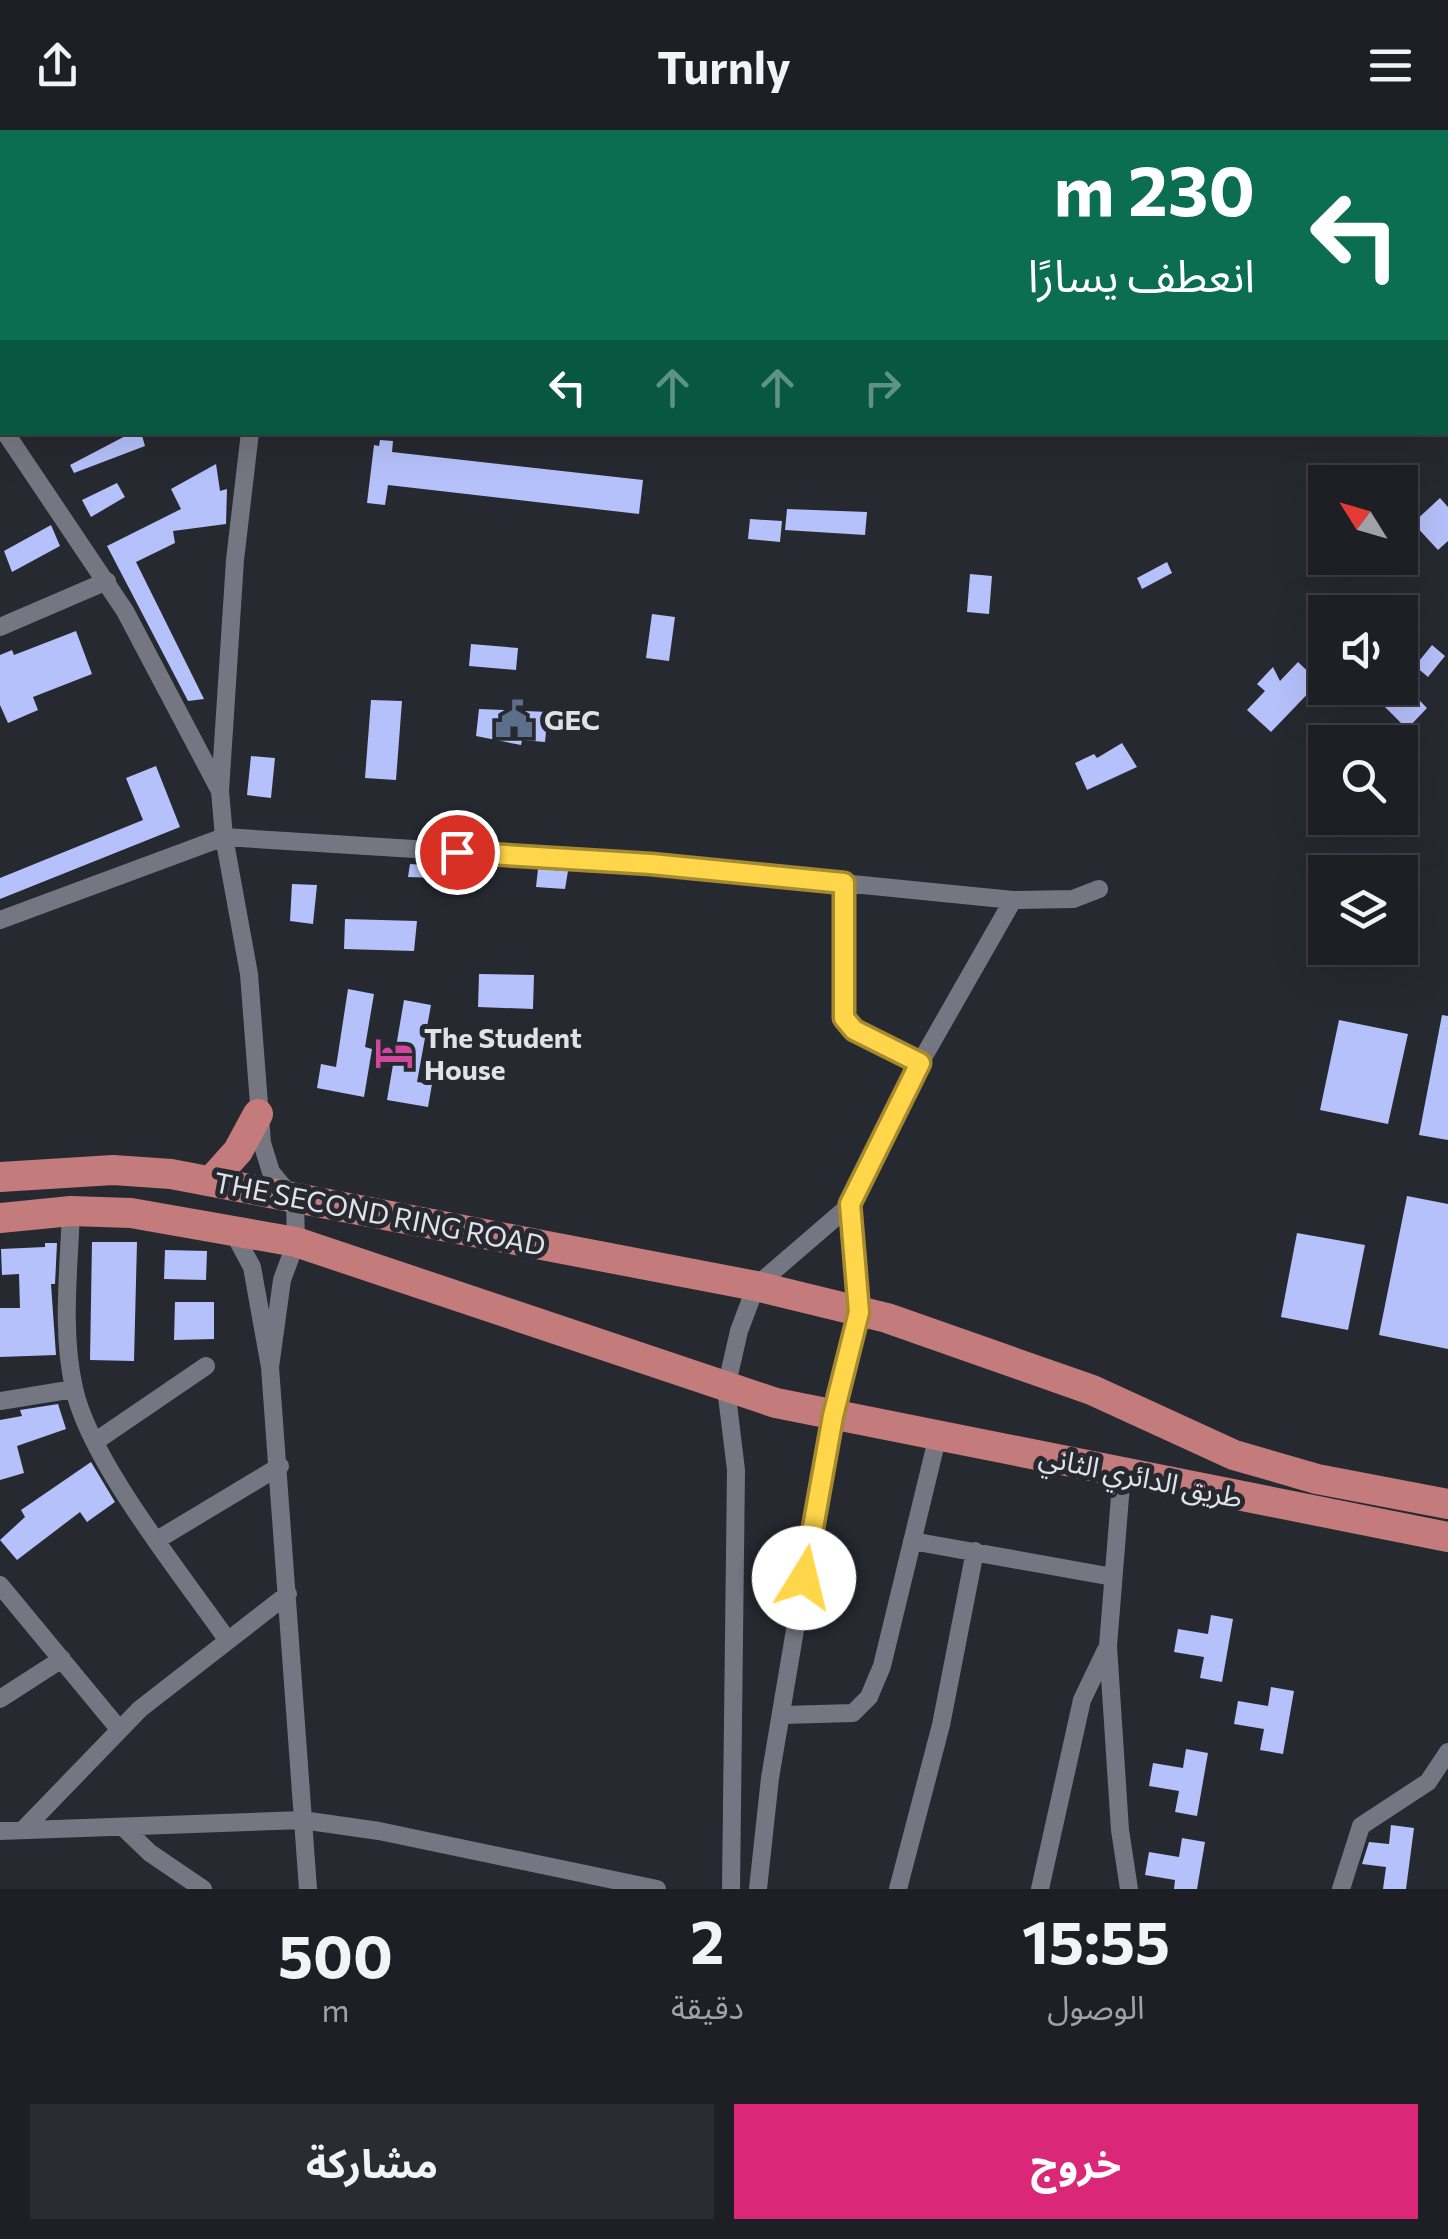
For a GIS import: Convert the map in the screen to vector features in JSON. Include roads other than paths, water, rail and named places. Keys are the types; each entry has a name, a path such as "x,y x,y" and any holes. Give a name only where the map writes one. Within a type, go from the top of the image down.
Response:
{"main road":[{"path":"212,1180 238,1151 258,1114"},
{"name":"THE SECOND RING ROAD","path":"0,1178 114,1170 212,1180 295,1201 756,1286 859,1312"},
{"name":"THE SECOND RING ROAD","path":"0,1218 71,1211 172,1218 296,1242 726,1388 833,1416"},
{"path":"859,1312 1092,1390 1234,1455 1317,1478 1448,1504"},
{"name":"طريق الدائري الثاني","path":"833,1416 1448,1537"}],"street":[{"path":"6,435 107,582 220,792"},
{"path":"250,435 236,560 220,792 224,838 249,974 258,1114 271,1172 295,1201 296,1242 282,1280 270,1367"},
{"path":"0,627 107,582"},
{"path":"0,920 224,838 651,864 1012,900 1074,899 1099,890"},
{"path":"844,883 844,1018 854,1030 920,1063"},
{"path":"731,1889 736,1508 726,1388 756,1286 850,1204 920,1063 1012,900"},
{"path":"758,1889 782,1715 833,1416 859,1312 850,1204"},
{"path":"71,1211 67,1337 74,1389 96,1440 158,1540 226,1638"},
{"path":"232,1230 252,1268 270,1367 308,1889"},
{"path":"96,1440 206,1366"},
{"path":"0,1400 74,1389"},
{"path":"782,1715 854,1713 869,1697 882,1666 938,1435"},
{"path":"158,1540 280,1466"},
{"path":"1122,1472 1108,1646 1120,1830 1129,1889"},
{"path":"912,1541 1113,1576"},
{"path":"898,1889 941,1725 975,1550"},
{"path":"0,1585 119,1729"},
{"path":"23,1830 119,1729 226,1638 288,1594"},
{"path":"1040,1889 1082,1700 1108,1646"},
{"path":"0,1699 62,1658"},
{"path":"1341,1889 1361,1826 1428,1782 1448,1752"},
{"path":"0,1832 302,1820 379,1830 657,1889"},
{"path":"123,1827 150,1853 203,1889"}],"place":[{"name":"GEC","path":"514,719"},
{"name":"The Student House","path":"394,1053"}]}
